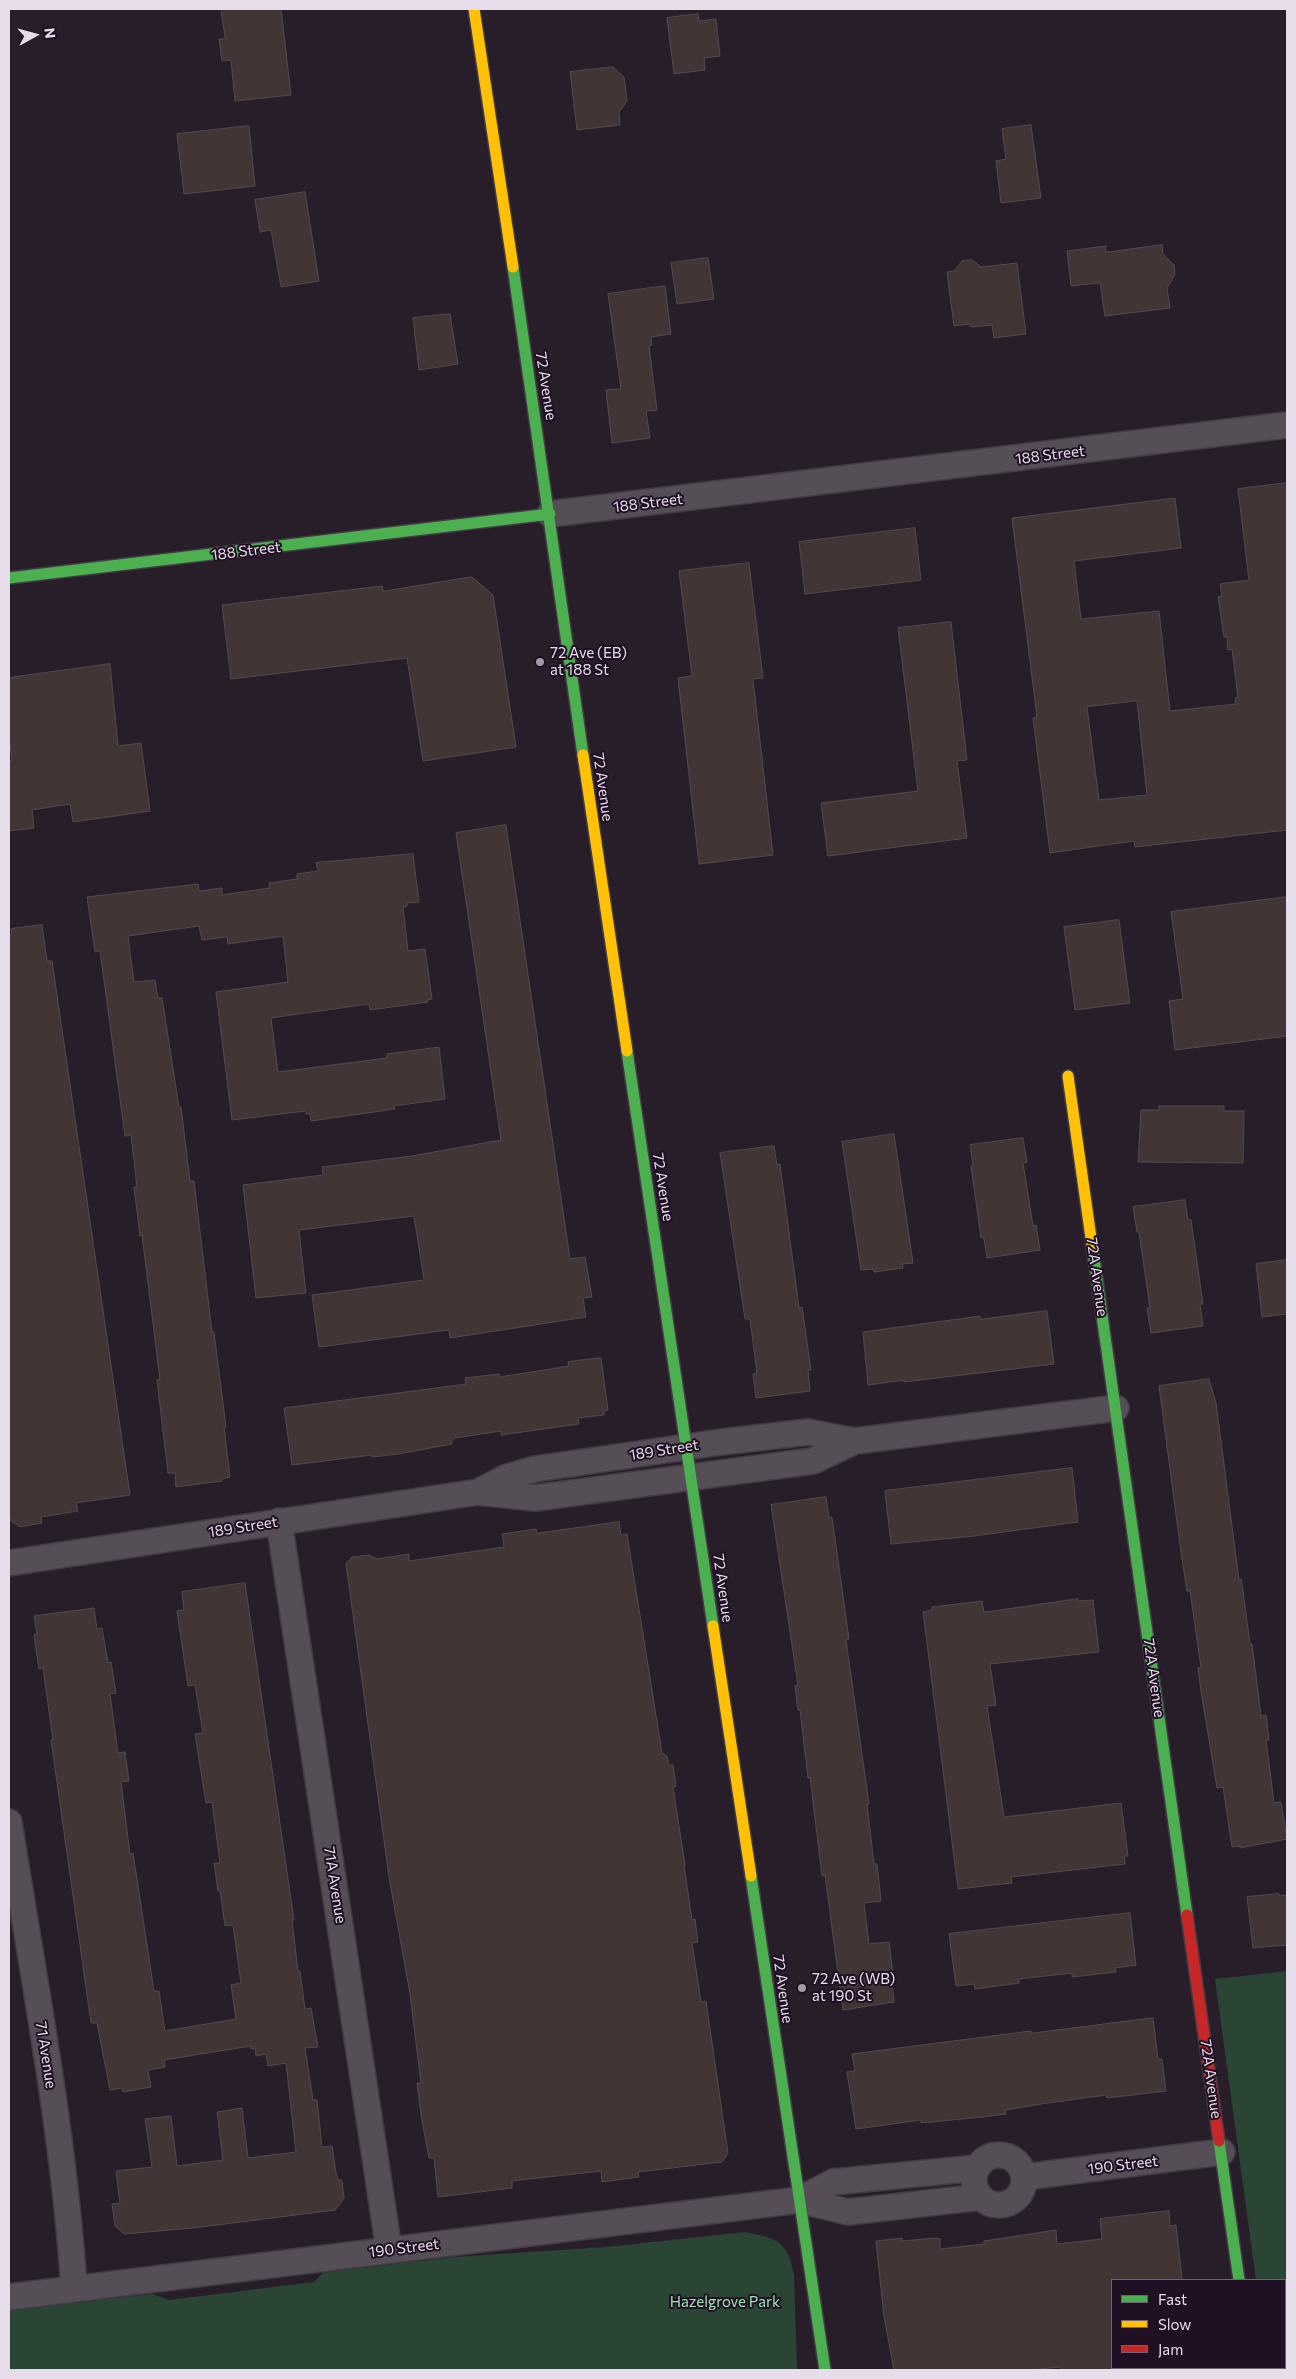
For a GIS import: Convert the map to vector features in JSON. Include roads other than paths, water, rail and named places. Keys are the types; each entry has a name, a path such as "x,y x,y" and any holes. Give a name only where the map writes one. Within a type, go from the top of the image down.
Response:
{"main road":[{"name":"72 Avenue","path":"474,9 550,514 589,796 825,2370"},
{"name":"188 Street","path":"9,578 550,514"},
{"name":"72A Avenue","path":"1068,1076 1239,2279"}],"street":[{"name":"188 Street","path":"550,514 1287,425"},
{"name":"189 Street","path":"9,1563 478,1492 535,1498 692,1476 813,1462 855,1442 1116,1408"},
{"name":"189 Street","path":"478,1492 505,1478 535,1469 687,1447 808,1432 855,1442"},
{"name":"71A Avenue","path":"279,1521 389,2250"},
{"name":"71 Avenue","path":"9,1822 56,2116 72,2244 74,2289"},
{"name":"190 Street","path":"1024,2177 1222,2152"},
{"name":"190 Street","path":"9,2297 799,2200 848,2212 981,2197 994,2205 1008,2204 1022,2190 1024,2177 1018,2163 1004,2156 989,2158 977,2168 833,2182 799,2200"},
{"path":"977,2168 974,2183 981,2197"}],"place":[{"name":"72 Ave (EB) at 188 St","path":"540,662"},
{"name":"72 Ave (WB) at 190 St","path":"802,1988"}],"park label":[{"name":"Hazelgrove Park","path":"725,2302"}]}
